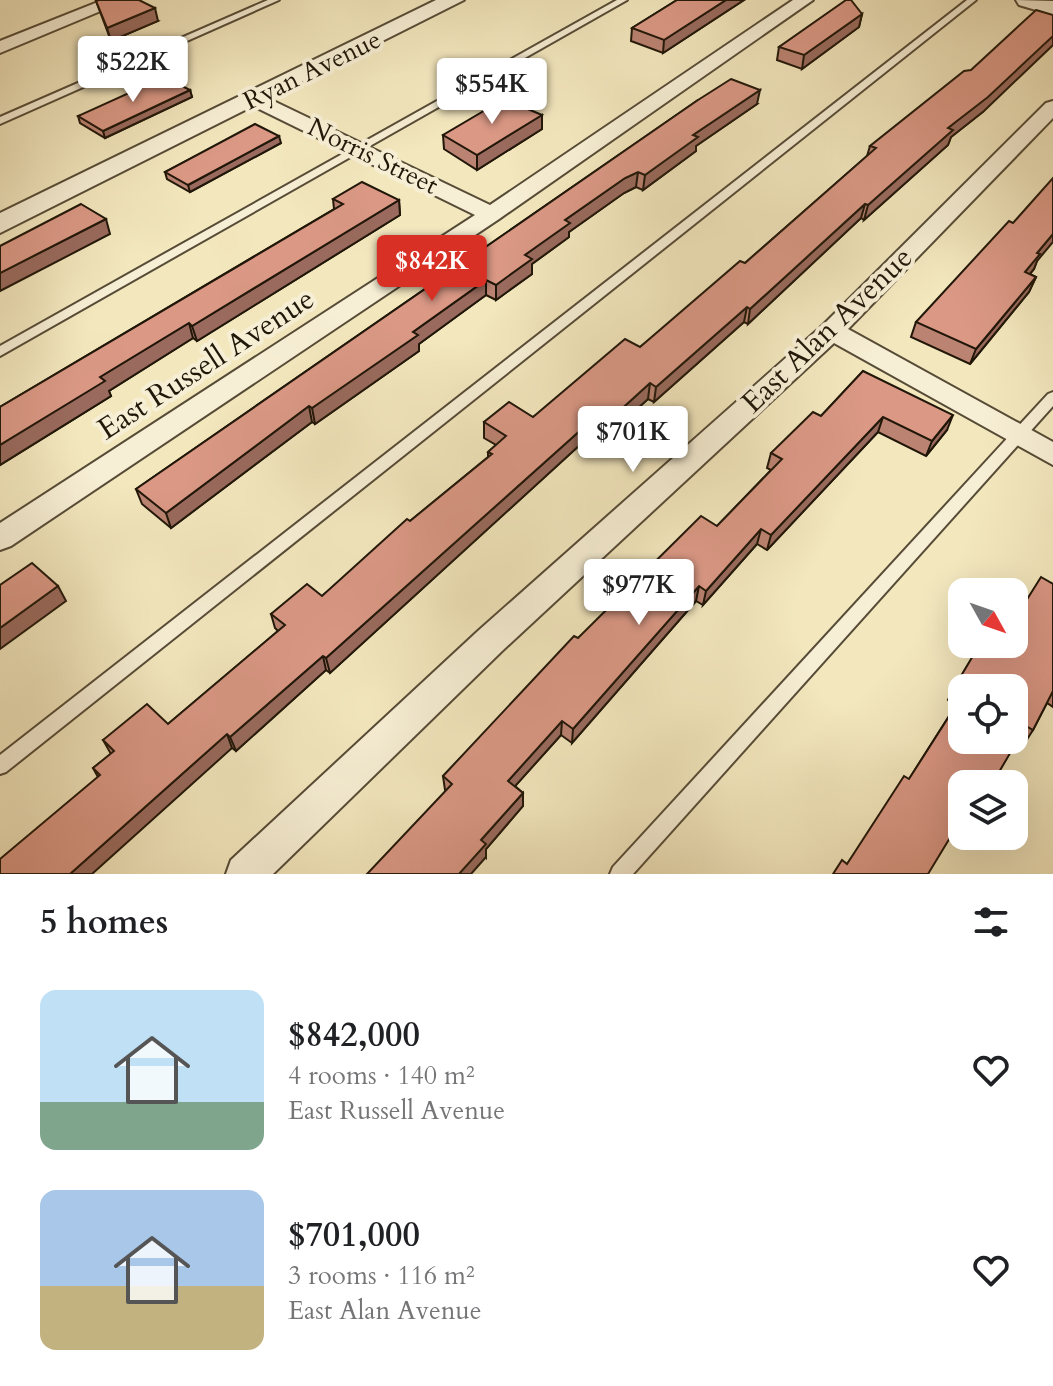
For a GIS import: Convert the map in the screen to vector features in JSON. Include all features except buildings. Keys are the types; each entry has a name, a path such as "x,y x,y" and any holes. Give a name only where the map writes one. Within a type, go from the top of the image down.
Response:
{"street":[{"path":"0,47 118,0"},
{"name":"Ryan Avenue","path":"0,224 453,0"},
{"name":"East Russell Avenue","path":"0,538 491,214 804,0"},
{"path":"1027,0 1053,8"},
{"name":"Norris Street","path":"254,99 491,214"},
{"name":"East Alan Avenue","path":"245,874 558,578 832,331 1053,107"},
{"path":"832,331 1053,455"}],"lane":[{"path":"0,121 275,0"},
{"path":"0,352 623,0"},
{"path":"0,766 972,0"},
{"path":"620,874 913,554 1016,434 1053,397"}]}
